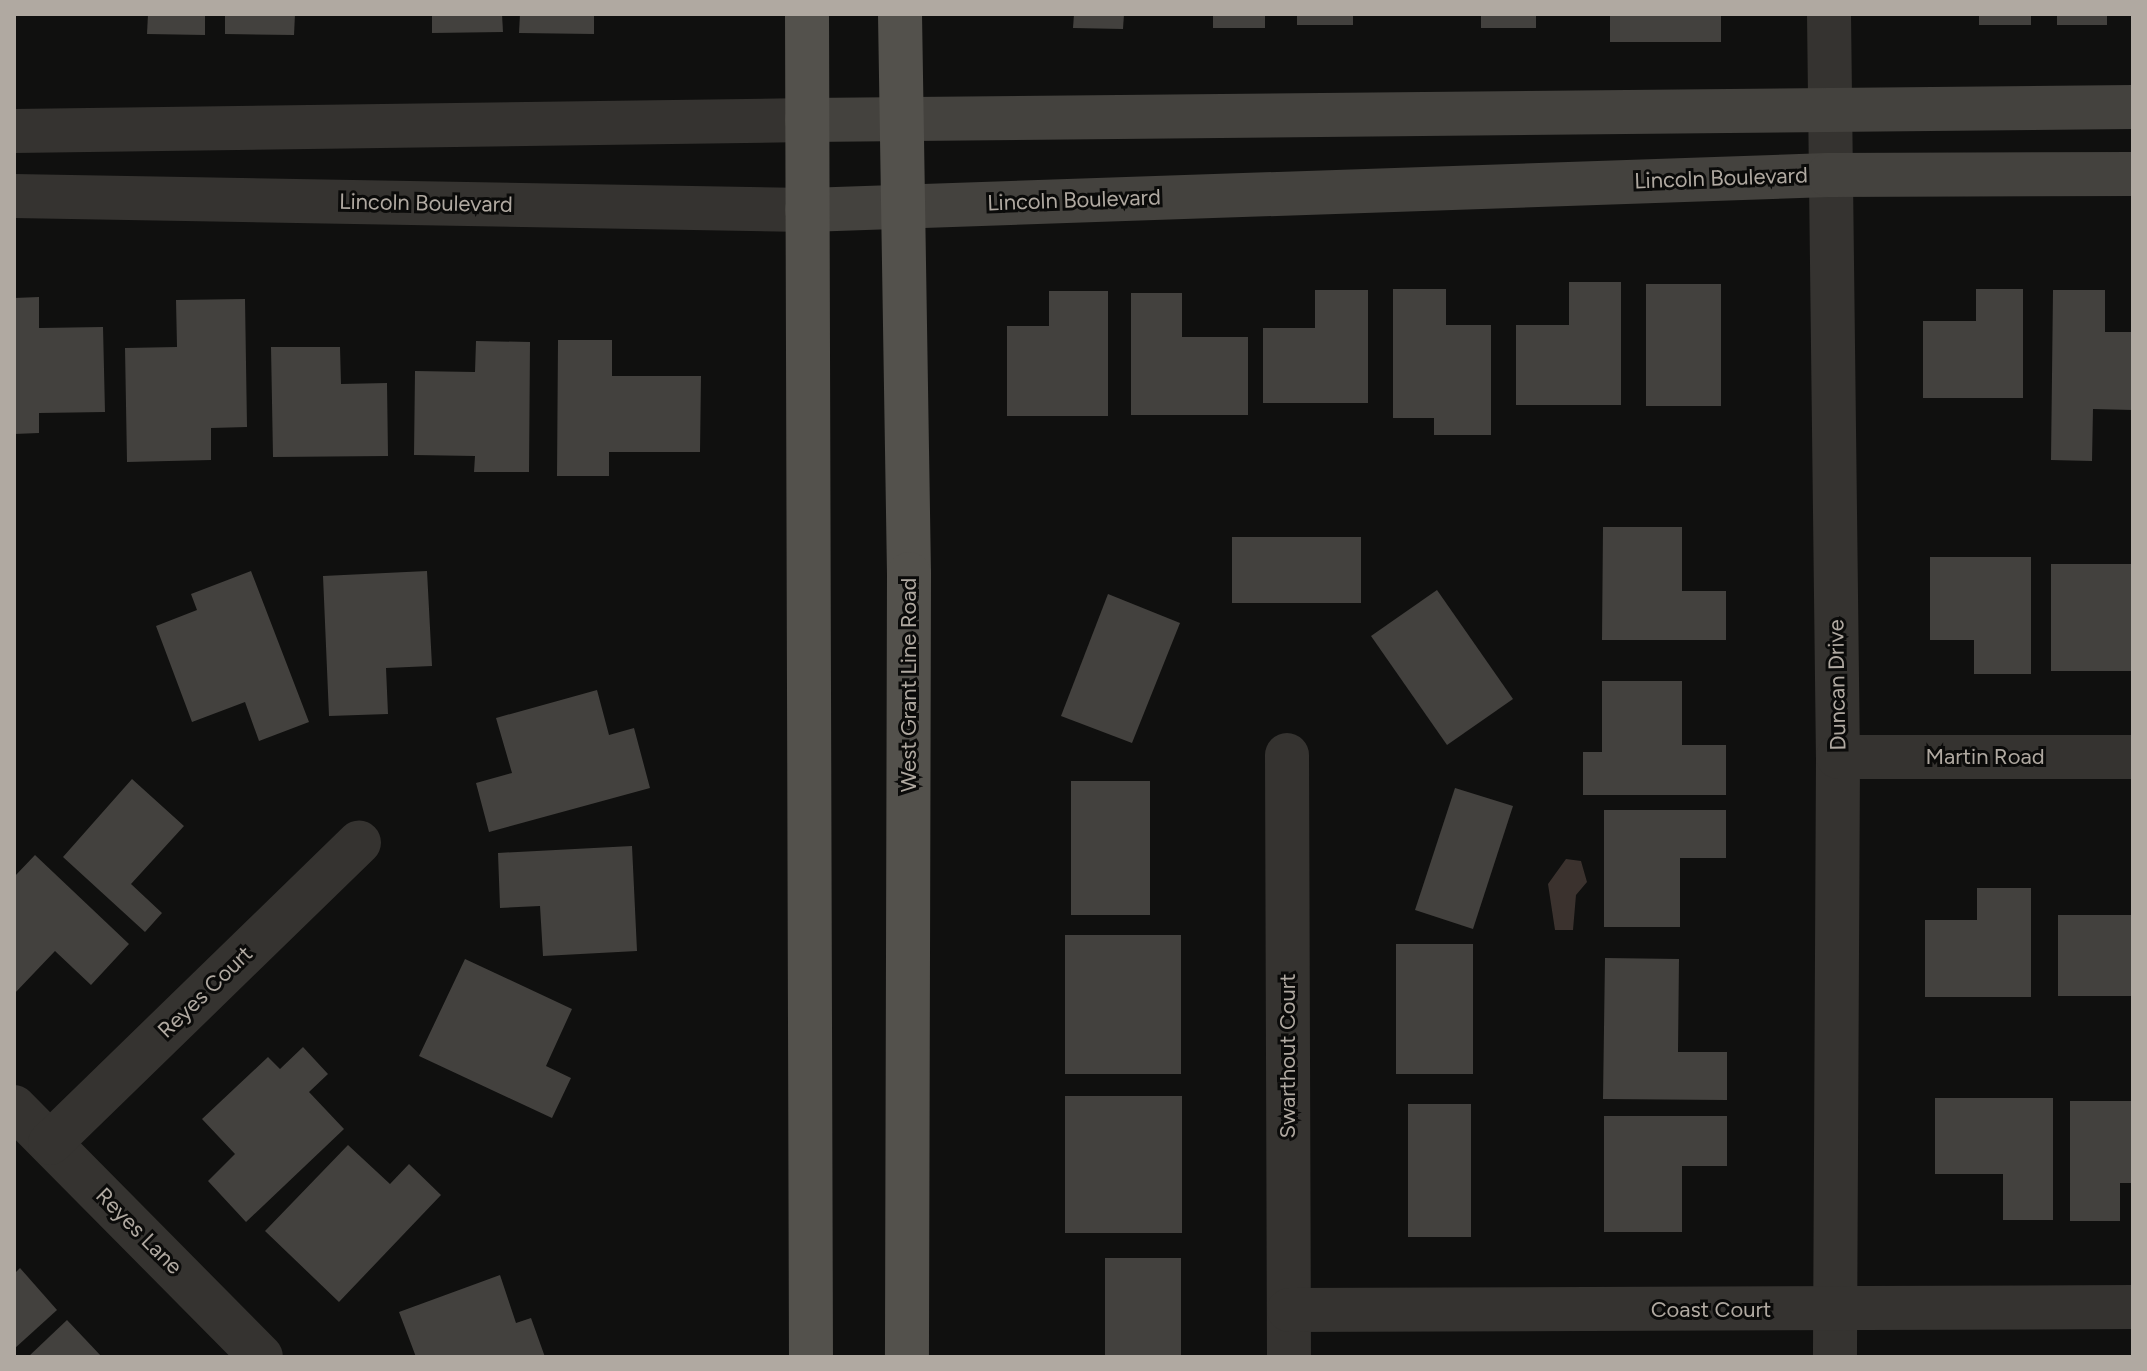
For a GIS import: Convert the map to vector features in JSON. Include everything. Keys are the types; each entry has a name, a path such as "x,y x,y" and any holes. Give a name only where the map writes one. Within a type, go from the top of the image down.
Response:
{"main road":[{"path":"807,14 811,1357"},
{"name":"West Grant Line Road","path":"900,14 909,574 907,1357"}],"street":[{"name":"Duncan Drive","path":"1829,14 1828,175 1838,757 1835,1357"},
{"path":"14,131 807,120 901,122 1829,107 2133,107"},
{"name":"Lincoln Boulevard","path":"14,196 807,210 1828,175 2133,174"},
{"name":"Swarthout Court","path":"1287,755 1289,1357"},
{"name":"Martin Road","path":"1838,757 2133,757"},
{"name":"Reyes Court","path":"50,1143 359,842"},
{"name":"Reyes Lane","path":"14,1107 261,1357"},
{"name":"Coast Court","path":"1289,1310 2133,1307"}],"shaded area":[{"path":"1566,859 1581,861 1587,882 1576,895 1573,930 1555,930 1548,884"}],"building":[{"path":"148,14 205,14 205,35 147,34"},
{"path":"225,14 295,14 294,35 225,34"},
{"path":"432,14 502,14 503,32 432,33"},
{"path":"520,14 594,14 594,34 519,33"},
{"path":"1074,14 1124,14 1123,29 1073,28"},
{"path":"1213,14 1265,14 1265,28 1213,28"},
{"path":"1297,14 1353,14 1353,25 1297,25"},
{"path":"1481,14 1536,14 1536,28 1481,28"},
{"path":"1610,14 1721,14 1721,42 1610,42"},
{"path":"1979,14 2031,14 2031,25 1979,25"},
{"path":"2057,14 2107,14 2107,25 2057,25"},
{"path":"1569,282 1621,282 1621,405 1516,405 1516,325 1569,325"},
{"path":"1646,284 1721,284 1721,406 1646,406"},
{"path":"1393,289 1446,289 1446,325 1491,325 1491,435 1434,435 1434,418 1393,418"},
{"path":"1976,289 2023,289 2023,398 1923,398 1923,321 1976,321"},
{"path":"1315,290 1368,290 1368,403 1263,403 1263,328 1315,328"},
{"path":"2053,290 2105,290 2105,332 2133,332 2133,410 2093,409 2092,461 2051,460"},
{"path":"1049,291 1108,291 1108,416 1007,416 1007,326 1049,326"},
{"path":"1131,293 1182,293 1182,337 1248,337 1248,415 1131,415"},
{"path":"39,297 39,328 103,327 105,412 39,413 39,433 14,434 14,298"},
{"path":"245,299 247,427 211,428 211,460 127,462 125,348 177,347 176,300"},
{"path":"558,340 612,340 612,376 701,376 700,452 609,452 609,476 557,476"},
{"path":"476,341 530,342 529,472 474,472 475,456 414,455 415,371 475,372"},
{"path":"271,347 340,347 341,384 387,383 388,456 273,457"},
{"path":"1603,527 1682,527 1682,591 1726,591 1726,640 1602,640"},
{"path":"1232,537 1361,537 1361,603 1232,603"},
{"path":"1930,557 2031,557 2031,674 1974,674 1974,640 1930,640"},
{"path":"2051,564 2133,564 2133,671 2051,671"},
{"path":"251,571 309,722 259,741 245,702 192,722 156,626 197,610 191,594"},
{"path":"427,571 432,666 386,668 388,714 329,716 323,576"},
{"path":"1437,590 1513,699 1447,745 1371,636"},
{"path":"1108,594 1180,623 1132,743 1061,716"},
{"path":"1602,681 1682,681 1682,745 1726,745 1726,795 1583,795 1583,752 1602,752"},
{"path":"597,690 609,735 634,728 650,788 489,832 476,783 512,773 496,718"},
{"path":"132,779 184,826 131,884 162,913 145,932 63,857"},
{"path":"1071,781 1150,781 1150,915 1071,915"},
{"path":"1455,788 1513,806 1473,929 1415,910"},
{"path":"1604,810 1726,810 1726,858 1680,858 1680,927 1604,927"},
{"path":"632,846 637,951 543,956 540,906 500,908 498,853"},
{"path":"35,855 129,944 91,985 55,951 14,994 14,877"},
{"path":"1977,888 2031,888 2031,997 1925,997 1925,920 1977,920"},
{"path":"2058,915 2133,915 2133,996 2058,996"},
{"path":"1065,935 1181,935 1181,1074 1065,1074"},
{"path":"1396,944 1473,944 1473,1074 1396,1074"},
{"path":"1605,958 1679,959 1678,1052 1727,1052 1727,1100 1603,1099"},
{"path":"465,959 572,1009 546,1066 571,1078 552,1118 419,1056"},
{"path":"303,1047 328,1074 309,1092 344,1129 246,1222 208,1181 235,1154 202,1119 268,1057 280,1069"},
{"path":"1065,1096 1182,1096 1182,1233 1065,1233"},
{"path":"1935,1098 2053,1098 2053,1220 2003,1220 2003,1174 1935,1174"},
{"path":"2070,1101 2133,1101 2133,1183 2120,1183 2120,1221 2070,1221"},
{"path":"1408,1104 1471,1104 1471,1237 1408,1237"},
{"path":"1604,1116 1727,1116 1727,1166 1682,1166 1682,1232 1604,1232"},
{"path":"348,1145 390,1184 409,1164 441,1195 339,1302 265,1231"},
{"path":"1105,1258 1181,1258 1181,1357 1105,1357"},
{"path":"20,1268 57,1310 14,1349 14,1274"},
{"path":"500,1275 516,1323 531,1318 545,1357 416,1357 399,1312"},
{"path":"67,1320 102,1357 28,1357"}]}
